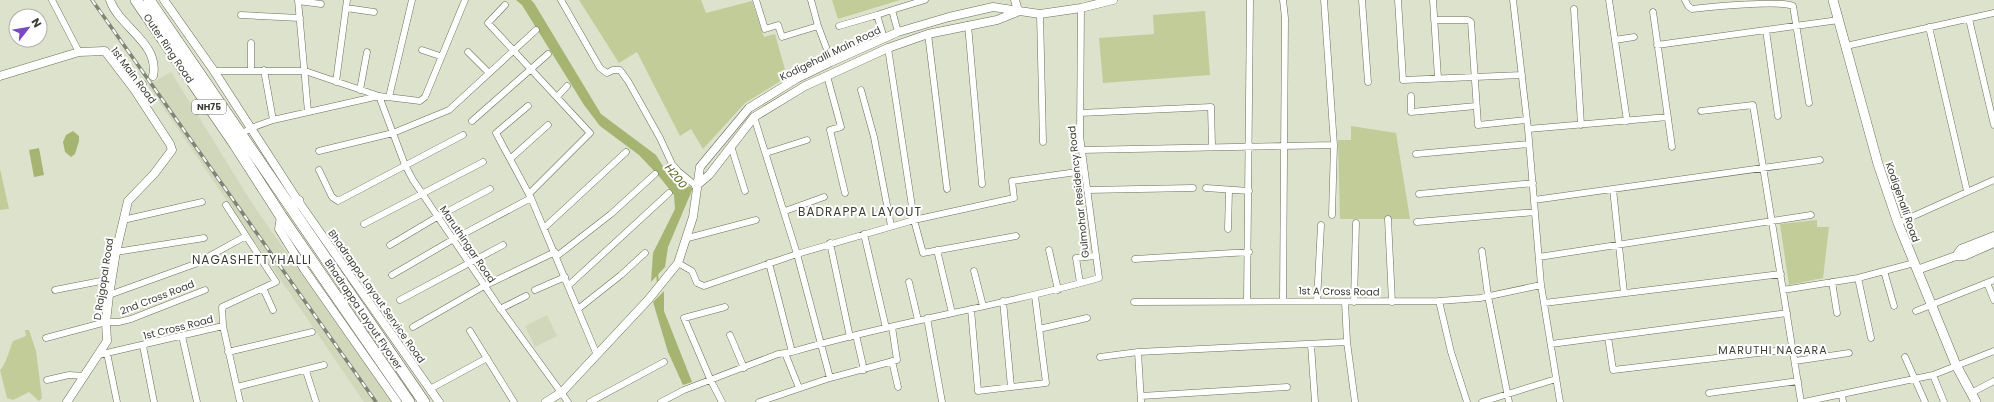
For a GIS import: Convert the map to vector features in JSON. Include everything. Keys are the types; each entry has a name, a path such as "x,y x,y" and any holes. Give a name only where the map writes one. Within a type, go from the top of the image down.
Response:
{"highway":[{"name":"Outer Ring Road","path":"136,0 234,143 281,216"},
{"name":"Outer Ring Road","path":"149,0 241,134 294,203"},
{"name":"Bhadrappa Layout Flyover","path":"294,203 424,402"},
{"name":"Bhadrappa Layout Flyover","path":"281,216 403,400"}],"main road":[{"name":"Kodigehalli Road","path":"1833,0 1878,164 1898,223 1956,365 1976,402"}],"street":[{"path":"52,0 78,52"},
{"path":"110,0 113,10 136,32 151,54 155,67 153,76"},
{"name":"Bhadrappa Layout Service Road","path":"164,0 252,128 294,203 439,402"},
{"path":"308,112 298,0 321,4"},
{"path":"336,82 347,0"},
{"path":"388,97 412,0"},
{"path":"214,71 304,71 379,96 420,101 423,100 440,56 465,0"},
{"path":"561,0 600,68 603,72 607,73 613,70 620,70 660,138 672,164 696,186"},
{"path":"756,0 765,30 778,25 782,37 818,26"},
{"path":"811,0 818,26 826,47"},
{"path":"839,26 925,0"},
{"path":"1015,0 1018,11"},
{"name":"Kodigehalli Main Road","path":"546,402 562,392 648,300 676,265 688,238 693,217 696,186 700,168 748,108 796,79 898,32 949,17 993,7 1040,14 1081,8 1113,0"},
{"path":"1247,301 1249,252 1250,0"},
{"path":"1283,0 1285,18 1283,300"},
{"path":"1324,0 1334,145 1332,214"},
{"path":"1362,0 1368,82"},
{"path":"1398,0 1403,80 1522,74"},
{"path":"1433,0 1438,78"},
{"path":"1514,0 1530,144 1541,286 1560,402"},
{"path":"1609,0 1627,121"},
{"path":"1685,0 1688,6 1692,9 1763,2 1790,4 1794,8"},
{"path":"1793,0 1809,103"},
{"path":"392,275 530,196 590,132 488,23 505,5"},
{"path":"346,8 374,12"},
{"name":"Gulmohar Residency Road","path":"1080,283 1099,278 1082,150 1080,113 1081,8"},
{"path":"892,10 898,32"},
{"path":"1574,10 1581,125"},
{"name":"Kodigehalli Main Road","path":"696,186 710,175 754,117 818,80 888,48 928,34 997,20 1018,11"},
{"path":"1653,12 1672,147"},
{"path":"1846,46 1994,13"},
{"path":"1040,14 1043,142"},
{"path":"877,15 884,38"},
{"path":"241,16 300,18"},
{"path":"1969,19 1994,125"},
{"path":"1434,20 1468,20 1471,22 1478,125 1527,120"},
{"path":"1657,44 1839,20"},
{"path":"968,25 982,184"},
{"path":"1929,27 1967,191"},
{"path":"319,151 393,133 449,110 536,30"},
{"path":"1766,30 1778,116"},
{"path":"928,34 947,189"},
{"path":"1615,40 1634,37"},
{"path":"251,42 251,70"},
{"path":"888,48 914,220 923,253 1016,236"},
{"name":"1st Main Road","path":"0,76 78,52 104,50 134,89 170,144 172,150 148,179"},
{"path":"422,50 440,56"},
{"path":"360,90 367,52"},
{"path":"468,52 489,73"},
{"path":"472,121 548,54"},
{"path":"264,70 273,120"},
{"path":"814,70 818,80"},
{"path":"827,76 841,127 830,130 845,193"},
{"path":"134,89 142,84"},
{"path":"557,96 566,86"},
{"path":"861,90 874,137 891,226"},
{"path":"241,134 273,120 379,96"},
{"name":"Maruthingar Road","path":"379,96 405,164 422,193 452,240 500,309 568,402"},
{"path":"1411,96 1411,112 1476,106"},
{"path":"1701,110 1753,105 1792,349 1803,402 1933,375 1994,351"},
{"path":"528,106 496,133 530,196 556,254 597,355"},
{"path":"1080,113 1211,107 1212,146"},
{"path":"754,117 785,211 830,378"},
{"path":"1528,129 1668,117"},
{"path":"510,160 548,125"},
{"path":"319,170 332,197 338,201 405,164 463,135"},
{"path":"766,153 807,140"},
{"path":"1416,154 1530,144"},
{"path":"1082,150 1249,145 1334,145"},
{"path":"731,146 745,191"},
{"path":"544,228 626,152"},
{"path":"1534,200 1820,160"},
{"path":"364,224 483,162"},
{"path":"676,265 692,271 697,283 704,286 830,243 914,220 1014,198 1012,181 1084,171"},
{"path":"413,326 484,286 556,254 610,214 655,174"},
{"name":"D Rajgopal Road","path":"67,402 103,354 107,341 106,322 109,295 123,220 128,201 148,179"},
{"path":"1898,223 1994,180"},
{"path":"1419,194 1533,183"},
{"path":"1087,190 1193,188"},
{"path":"1206,188 1249,191"},
{"path":"390,245 437,217 490,189"},
{"path":"1613,189 1624,293"},
{"path":"1228,229 1229,190"},
{"path":"569,285 669,193"},
{"path":"785,211 824,197"},
{"path":"123,220 202,202"},
{"path":"226,205 276,282 263,288 273,310"},
{"path":"1417,222 1535,212"},
{"path":"1539,257 1811,215"},
{"path":"1388,219 1392,302"},
{"path":"688,238 756,220"},
{"path":"1354,302 1356,223"},
{"path":"1317,301 1321,225"},
{"path":"759,402 830,378 897,360 864,234"},
{"path":"109,295 195,264 246,236"},
{"path":"1956,256 1961,250 1994,236"},
{"path":"116,252 204,238"},
{"path":"830,243 853,336 864,370"},
{"path":"1783,290 1858,278 1956,256 1964,256 1994,243"},
{"path":"400,300 503,246"},
{"path":"937,250 952,313"},
{"path":"1049,250 1058,290"},
{"path":"1482,251 1488,296 1509,402"},
{"path":"1135,259 1249,252"},
{"path":"578,309 621,275 644,253"},
{"path":"660,402 684,390 778,354 792,352 918,320 1003,301 1035,296 1080,283 1076,258 1095,256"},
{"path":"770,263 792,352"},
{"path":"974,271 983,306"},
{"path":"1884,271 1894,306"},
{"path":"1544,303 1781,274"},
{"path":"535,290 565,277"},
{"path":"1858,278 1871,338"},
{"path":"55,290 112,279"},
{"path":"1916,311 1932,306 1994,280"},
{"path":"909,282 918,320"},
{"path":"1832,282 1837,313"},
{"path":"1987,283 1994,300"},
{"name":"1st A Cross Road","path":"1134,302 1283,300 1345,302 1439,301 1488,296 1541,286"},
{"name":"1st Cross Road","path":"103,354 143,346 223,326 222,307 263,288"},
{"name":"2nd Cross Road","path":"46,338 106,322 119,322 205,290"},
{"path":"500,309 526,296"},
{"path":"970,309 978,391 1046,383 1035,296"},
{"path":"1003,301 1011,387"},
{"path":"1439,301 1451,352 1467,402"},
{"path":"1345,302 1347,342 1355,402"},
{"path":"722,402 710,381 684,318 726,307"},
{"path":"1551,344 1787,313"},
{"path":"927,318 942,402"},
{"path":"1040,329 1086,318"},
{"path":"223,326 240,402"},
{"path":"470,331 514,402"},
{"path":"228,352 312,332"},
{"path":"730,335 744,368"},
{"path":"182,336 197,402"},
{"path":"1608,337 1613,370 1792,349"},
{"path":"1100,357 1138,352 1311,345 1347,342"},
{"path":"1311,345 1315,402"},
{"path":"143,346 154,402"},
{"path":"1138,352 1141,399 1287,387"},
{"path":"785,353 799,388"},
{"path":"1795,361 1849,353"},
{"path":"103,354 117,402"},
{"path":"1905,357 1925,402"},
{"path":"430,389 487,358"},
{"path":"892,361 898,387"},
{"path":"590,402 664,362"},
{"path":"237,387 306,371 324,365"},
{"path":"306,371 316,402"},
{"path":"47,380 69,375 85,376"},
{"path":"1933,375 1944,402"},
{"path":"1482,402 1556,379"},
{"path":"1709,393 1798,381"},
{"path":"1971,392 1994,381"},
{"path":"1842,394 1843,402"}],"shaded area":[{"path":"516,0 531,0 534,3 601,114 656,155 664,168 679,182 693,188 668,247 665,267 651,282 653,253 675,209 674,195 639,155 600,126 584,105 522,5"},
{"path":"579,0 701,0 706,13 752,1 764,37 775,34 787,77 745,103 703,149 691,129 680,136 637,52 619,63"},
{"path":"832,0 900,0 838,19"},
{"path":"1205,11 1210,75 1103,83 1099,38 1154,34 1153,15"},
{"path":"171,72 253,205 392,402 364,402 148,85"},
{"path":"1351,126 1396,133 1410,219 1340,219 1338,140 1351,140"},
{"path":"73,131 79,136 79,141 75,154 71,157 65,152 63,142 66,135"},
{"path":"39,148 44,175 34,177 29,150"},
{"path":"0,169 9,209 0,210"},
{"path":"1817,220 1817,227 1829,227 1823,278 1789,285 1780,224"},
{"path":"664,291 664,311 692,382 683,385 668,352 653,302"},
{"path":"547,315 557,336 535,347 525,326"},
{"path":"25,330 29,330 36,351 42,398 39,401 29,392 13,400 7,398 0,370 6,361 13,341 26,336"}],"waterway":[{"name":"H200","path":"657,273 658,283"}],"railway":[{"path":"92,0 376,402"}],"district":[{"name":"BADRAPPA LAYOUT","path":"860,212"},
{"name":"NAGASHETTYHALLI","path":"252,260"},
{"name":"MARUTHI NAGARA","path":"1773,350"}]}
